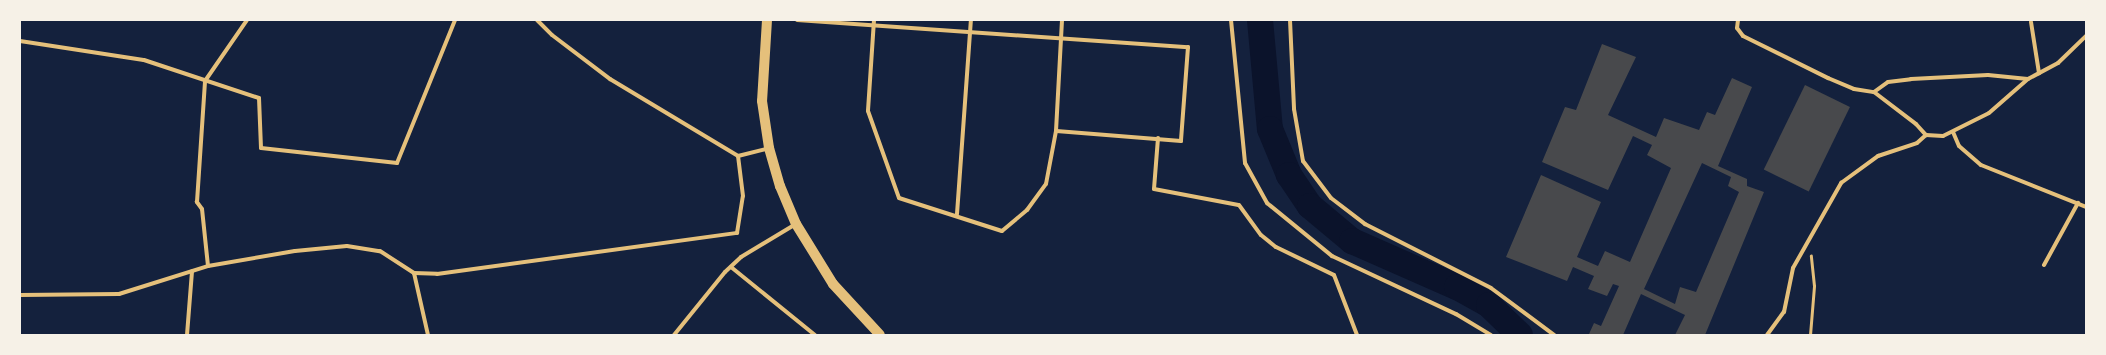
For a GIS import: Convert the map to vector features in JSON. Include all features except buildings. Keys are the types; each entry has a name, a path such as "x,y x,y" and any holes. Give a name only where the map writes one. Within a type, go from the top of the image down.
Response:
{"main road":[{"path":"767,20 762,101 769,148 780,186 796,224 833,284 880,335"}],"street":[{"path":"208,266 202,209 197,202 205,81 247,20"},
{"path":"20,41 144,60 259,98 261,148 397,163 455,20"},
{"path":"537,20 552,35 610,79 738,156 769,148"},
{"path":"797,20 874,22 970,32 1061,37 1188,47 1181,141 1056,131"},
{"path":"957,214 971,20"},
{"path":"874,22 868,111 899,198 957,214 1002,231 1027,210 1046,184 1056,131 1062,20"},
{"path":"1231,20 1245,163 1266,203 1332,256 1456,314 1492,335"},
{"path":"1290,20 1294,109 1303,161 1331,198 1365,224 1491,288 1554,335"},
{"path":"1738,20 1737,28 1743,36 1828,78 1854,89 1874,92 1916,124 1926,135 1943,136 1989,114 2028,79 2058,63 2086,36"},
{"path":"2031,22 2039,73"},
{"path":"1874,92 1888,82 1912,79 1988,75 2028,79"},
{"path":"1953,132 1959,146 1981,164 2086,207"},
{"path":"1767,335 1784,312 1793,268 1808,237 1841,183 1856,170 1878,156 1917,143 1926,135"},
{"path":"1158,138 1154,189 1239,205 1261,235 1276,247 1334,275 1357,335"},
{"path":"20,296 119,294 208,266 295,251 347,246 380,251 414,273 437,274 737,233 743,196 738,156"},
{"path":"2044,265 2078,204"},
{"path":"674,335 741,257 796,224"},
{"path":"731,267 800,326 815,335"},
{"path":"187,335 192,271"},
{"path":"414,273 428,335"}],"path":[{"path":"1808,237 1814,286 1810,335"}],"waterway":[{"path":"1260,20 1270,129 1289,175 1310,206 1352,241 1457,287 1489,305 1520,335"}]}
